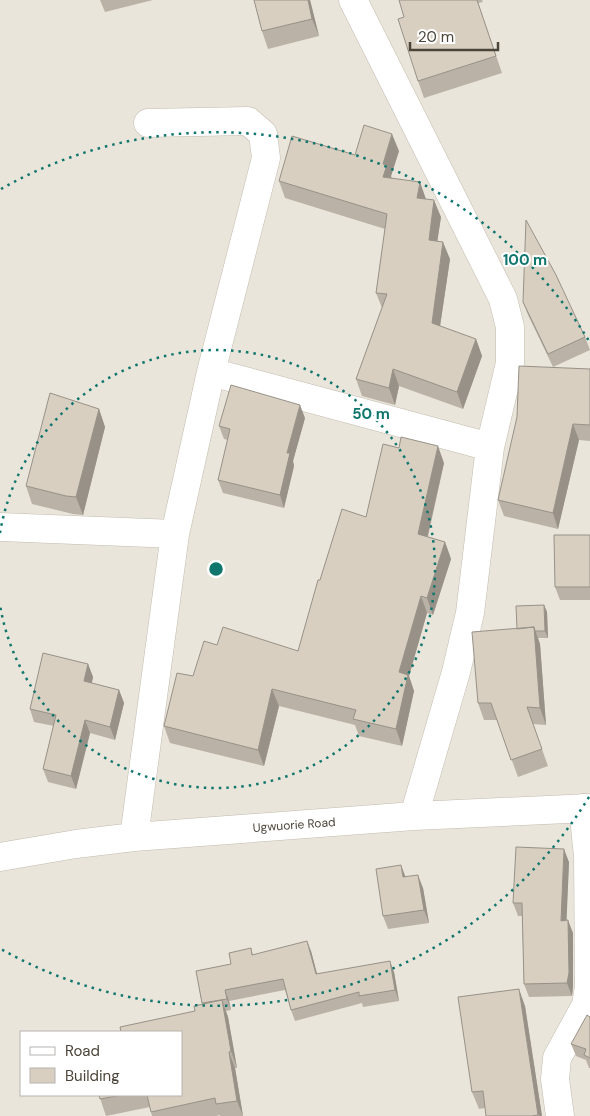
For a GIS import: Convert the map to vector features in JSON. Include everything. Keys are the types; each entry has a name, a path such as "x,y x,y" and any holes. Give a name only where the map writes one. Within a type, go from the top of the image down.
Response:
{"street":[{"path":"353,0 503,299 510,327 510,363 490,447 470,613 456,672 414,816"},
{"path":"134,837 175,534 211,372 266,158 263,134 248,121 148,123"},
{"path":"211,372 490,447"},
{"path":"0,527 175,534"},
{"path":"560,1116 555,1079 557,1058 586,1005 589,987 586,808"},
{"name":"Ugwuorie Road","path":"0,857 134,837 414,816 586,808"}],"shaded area":[{"path":"0,0 590,0 590,1116 0,1116"}],"building":[{"path":"254,0 308,0 312,19 262,31"},
{"path":"399,0 477,0 496,56 418,81 398,19 404,17"},
{"path":"364,125 392,134 383,164 387,165 383,177 420,182 417,198 434,200 429,240 443,242 432,323 476,339 457,392 393,369 389,388 356,379 387,294 376,293 387,214 279,181 292,136 355,155"},
{"path":"526,220 556,275 585,337 548,354 523,302"},
{"path":"519,366 590,369 590,425 573,424 553,513 498,500 517,417"},
{"path":"231,385 300,405 287,453 290,453 280,495 218,480 230,429 219,426"},
{"path":"50,393 99,409 76,497 26,486"},
{"path":"401,437 438,446 418,534 445,542 427,598 421,596 399,672 408,675 396,729 353,719 356,710 272,689 258,750 164,726 177,673 193,676 204,641 217,645 223,627 298,651 318,580 320,580 342,509 366,517 383,444 399,448"},
{"path":"554,535 590,535 590,587 555,587"},
{"path":"544,605 545,631 535,631 534,627 517,629 516,606"},
{"path":"534,627 540,708 527,707 542,749 511,760 491,703 478,703 472,632"},
{"path":"43,653 88,664 84,681 119,690 110,727 85,720 71,776 43,769 56,715 30,709"},
{"path":"516,847 564,849 561,921 568,920 569,973 567,983 524,984 522,903 513,903"},
{"path":"401,865 403,877 418,875 424,910 383,916 376,869"},
{"path":"307,941 316,974 390,961 395,990 359,996 359,992 291,1010 283,979 225,990 227,999 202,1003 196,971 231,964 229,953 251,948 252,955"},
{"path":"519,989 538,1115 486,1116 483,1091 472,1092 458,997"},
{"path":"222,1000 237,1101 216,1104 215,1098 151,1112 147,1096 182,1096 182,1031 121,1031 120,1027 195,1011 194,1006"},
{"path":"587,1015 590,1017 590,1058 584,1055 586,1049 571,1044"},
{"path":"99,1096 116,1096 100,1099"}]}
